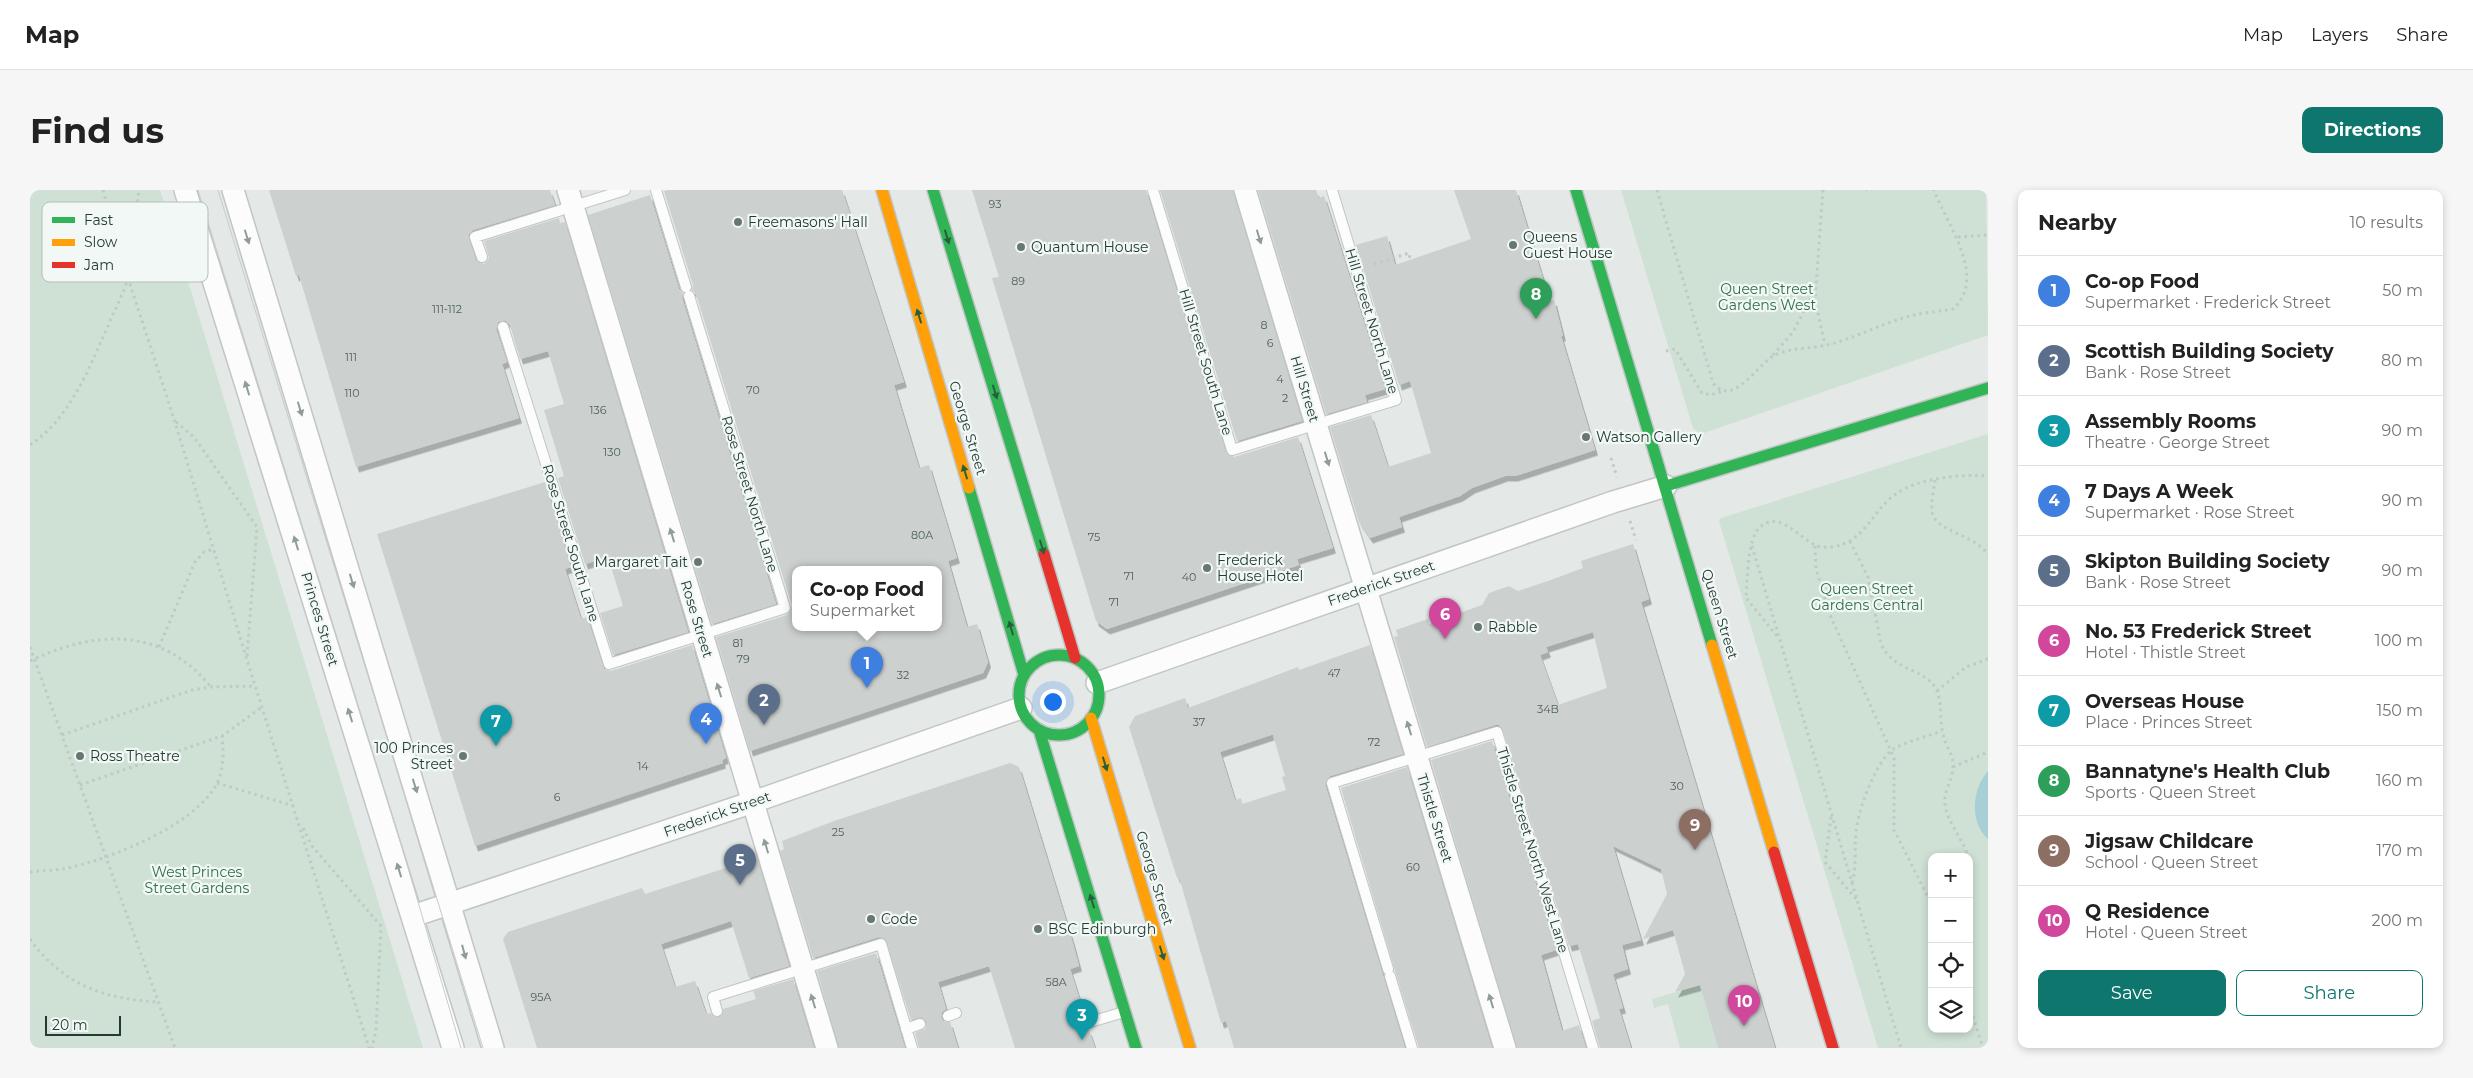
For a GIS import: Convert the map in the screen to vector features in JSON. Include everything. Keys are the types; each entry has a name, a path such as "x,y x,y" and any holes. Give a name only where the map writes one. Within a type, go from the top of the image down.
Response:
{"street":[{"name":"Princes Street","path":"185,190 189,202"},
{"path":"233,190 493,1048"},
{"name":"George Street","path":"882,190 1024,675 1019,691 1021,708"},
{"path":"933,190 1076,658"},
{"name":"Hill Street","path":"1245,190 1366,588"},
{"name":"Queen Street","path":"1576,190 1834,1048"},
{"name":"Rose Street","path":"570,198 827,1048"},
{"name":"Princes Street","path":"208,263 453,1048"},
{"path":"1666,486 1988,388"},
{"name":"Frederick Street","path":"1097,683 1613,502 1666,486"},
{"name":"Thistle Street","path":"1366,588 1505,1048"},
{"path":"1021,708 1028,720 1039,730 1053,734 1067,734 1081,728 1091,718 1098,701 1097,683 1087,666 1076,658 1059,654 1042,658 1035,662 1024,675"},
{"name":"Frederick Street","path":"413,916 451,905 753,802 1021,708"},
{"name":"George Street","path":"1091,718 1190,1048"},
{"path":"1039,730 1136,1048"}],"lane":[{"path":"482,257 475,237 570,198 625,190"},
{"name":"Rose Street North Lane","path":"656,190 785,608 702,635"},
{"name":"Hill Street South Lane","path":"1153,190 1232,450 1316,424"},
{"name":"Hill Street North Lane","path":"1316,424 1396,400 1332,190"},
{"name":"Rose Street South Lane","path":"503,327 608,664 702,635"},
{"name":"Thistle Street North West Lane","path":"1417,757 1497,732 1593,1048"},
{"path":"1412,1048 1332,783 1417,757"},
{"path":"717,1010 713,997 881,944 912,1048"},
{"path":"1087,1024 1126,1012"},
{"path":"906,1028 920,1024"}],"path":[{"path":"1657,190 1713,383 1723,390"},
{"path":"1823,190 1815,290 1816,314 1825,344"},
{"path":"1934,190 1969,258"},
{"path":"1958,237 1988,236"},
{"path":"1371,265 1408,253 1410,259"},
{"path":"1772,356 1795,348 1825,344 1906,317 1953,309 1966,297 1972,281"},
{"path":"30,445 49,431 69,406 86,376 126,282"},
{"path":"129,282 175,422 255,686 371,1048"},
{"path":"1666,351 1675,349 1702,392 1711,395 1723,390 1735,389 1756,374 1792,332 1815,290"},
{"path":"175,422 194,437 257,527 247,660"},
{"path":"1779,639 1744,598 1753,537 1759,528 1775,522 1787,526 1815,546 1833,547 1850,541 1857,536 1893,496 1916,485 1935,480 1988,476"},
{"path":"1935,480 1932,512 1938,524 1948,530 1970,537 1988,555"},
{"path":"1850,541 1866,572 1881,644 1885,654 1895,663 1927,679 1937,691 1942,731 1952,754 1953,766 1945,803 1947,813 1964,843 1967,853"},
{"path":"1752,546 1901,1048"},
{"path":"1815,546 1816,569 1830,615 1892,749 1895,771 1894,830 1928,898"},
{"path":"159,647 195,562 204,552 213,549"},
{"path":"30,661 81,642 96,639 123,638 159,647 196,670 211,687"},
{"path":"30,647 175,1048"},
{"path":"1937,691 1966,668 1988,659"},
{"path":"62,735 192,690 211,687 255,686"},
{"path":"80,785 222,736 262,707"},
{"path":"1852,883 1856,863 1856,826 1861,804 1874,776 1892,749 1942,731"},
{"path":"30,872 71,868 164,831 202,803 217,783 223,757 222,736"},
{"path":"1953,766 1988,752"},
{"path":"217,783 294,807"},
{"path":"1832,814 1824,862 1858,902"},
{"path":"298,818 312,846 381,926 376,1031 371,1048"},
{"path":"381,926 386,924"},
{"path":"30,939 62,973 82,986 112,997 134,1001 159,1002"},
{"path":"1973,1017 1983,1048"}],"green space":[{"name":"West Princes Street Gardens","path":"30,190 160,190 164,202 42,202 42,282 188,282 423,1048 30,1048"},
{"name":"Queen Street Gardens West","path":"1621,190 1986,190 1988,335 1704,433 1698,432 1693,428"},
{"name":"Queen Street Gardens Central","path":"1988,434 1988,1048 1878,1048 1719,521 1721,518"},
{"path":"1700,985 1718,1048 1680,1048 1668,1004 1654,1008 1652,999"}],"water":[{"path":"1988,771 1988,839 1978,824 1975,815 1975,805 1979,787"}],"building":[{"path":"269,190 550,190 555,205 473,230 468,235 469,239 476,260 484,264 489,258 484,241 559,218 560,223 565,222 688,632 613,655 600,613 623,606 608,557 585,564 558,478 564,476 544,410 564,404 548,351 520,359 510,325 505,320 498,322 496,329 507,362 502,364 519,418 356,467 299,275 296,276"},
{"path":"842,190 904,382 894,385 919,468 929,465 957,558 948,561 967,627 977,624 988,662 983,673 750,751 716,637 787,615 792,606 696,294 692,290 693,285 664,191"},
{"path":"972,190 1146,190 1226,452 1234,457 1298,437 1333,548 1297,559 1299,565 1107,629 1096,621 992,278 999,277"},
{"path":"1160,190 1233,190 1302,421 1237,441"},
{"path":"1258,190 1316,190 1319,198 1324,196 1385,389 1365,395 1367,402 1326,414"},
{"path":"1454,190 1516,190 1550,302 1554,300 1563,336 1561,336 1595,450 1515,476 1505,476 1472,488 1460,496 1399,517 1402,527 1370,538 1359,522 1330,427 1371,415 1388,467 1431,453 1410,381 1399,385 1356,245 1387,236 1395,265 1471,239"},
{"path":"650,195 679,289 683,293 682,298 776,604 712,624 588,215"},
{"path":"545,482 571,567 565,569 581,619 587,617 604,669 611,671 692,645 726,758 722,760 723,763 475,846 377,534"},
{"path":"1633,544 1649,599 1641,602 1775,1048 1718,1048 1700,985 1675,992 1685,974 1673,930 1643,939 1667,894 1661,869 1613,846 1641,940 1622,945 1628,969 1613,974 1623,1008 1619,1009 1631,1048 1600,1048 1592,1021 1600,1018 1578,944 1569,946 1503,730 1499,725 1495,725 1427,747 1394,637 1398,636 1396,630 1428,619 1429,624 1482,605 1489,593 1509,586 1518,591 1583,568 1581,561","holes":["1593,632 1607,688 1558,705 1540,655 1548,652 1546,647"]},
{"path":"1370,645 1403,754 1330,776 1325,784 1405,1048 1234,1048 1226,1021 1221,1023 1179,877 1177,878 1129,727 1135,716 1185,698 1188,708 1298,667 1299,670","holes":["1273,735 1285,776 1282,777 1286,790 1242,804 1241,798 1235,800 1220,752"]},
{"path":"1492,741 1556,950 1541,955 1562,1031 1579,1025 1586,1048 1517,1048 1431,760"},
{"path":"1010,763 1019,767 1072,940 1079,966 1070,969 1085,1016 1080,1024 1083,1028 1089,1030 1095,1048 1015,1048 989,966 938,982 946,1009 942,1012 941,1018 944,1022 950,1022 958,1048 919,1048 915,1033 925,1029 927,1022 921,1017 911,1020 885,939 879,937 813,958 780,851 784,849 782,841 834,821"},
{"path":"1407,767 1492,1048 1419,1048 1395,971 1341,788"},
{"path":"757,858 789,966 749,978 731,921 661,944 675,987 695,981 706,1014 710,1013 715,1017 722,1015 723,1009 756,999 753,991 793,979 814,1048 537,1048 503,939 508,932 642,888 645,894"},
{"path":"876,953 905,1048 839,1048 817,971"}],"tram line":[{"path":"198,190 202,202"},
{"path":"218,190 483,1048"},
{"path":"208,222 401,844 461,1048"}],"traffic: fast":[{"path":"933,190 1044,554"},
{"path":"1576,190 1712,645"},
{"path":"1666,486 1988,388"},
{"path":"969,488 1024,675"},
{"path":"1059,655 1074,658 1087,667 1096,680 1099,695 1096,710 1087,723 1074,732 1059,735 1044,732 1031,723 1022,710 1019,695 1022,680 1031,667 1044,658 1059,655"},
{"path":"1039,730 1136,1048"}],"traffic: slow":[{"path":"882,190 969,488"},
{"path":"1712,645 1774,852"},
{"path":"1091,718 1190,1048"}],"traffic: jam":[{"path":"1044,554 1075,658"},
{"path":"1774,852 1833,1048"}],"place":[{"name":"Freemasons' Hall","path":"738,222"},
{"name":"Queens Guest House","path":"1513,245"},
{"name":"Quantum House","path":"1021,247"},
{"name":"Bannatyne's Health Club","path":"1536,319"},
{"name":"Watson Gallery","path":"1586,437"},
{"name":"Margaret Tait","path":"698,562"},
{"name":"Frederick House Hotel","path":"1207,568"},
{"name":"Rabble","path":"1478,627"},
{"name":"No. 53 Frederick Street","path":"1445,639"},
{"name":"Co-op Food","path":"867,688"},
{"name":"Scottish Building Society","path":"764,725"},
{"name":"7 Days A Week","path":"706,744"},
{"name":"Overseas House","path":"496,746"},
{"name":"Ross Theatre","path":"80,756"},
{"name":"100 Princes Street","path":"463,756"},
{"name":"Jigsaw Childcare","path":"1695,850"},
{"name":"Skipton Building Society","path":"740,885"},
{"name":"Code","path":"871,919"},
{"name":"BSC Edinburgh","path":"1038,929"},
{"name":"Q Residence","path":"1744,1026"},
{"name":"Assembly Rooms","path":"1082,1040"}]}
